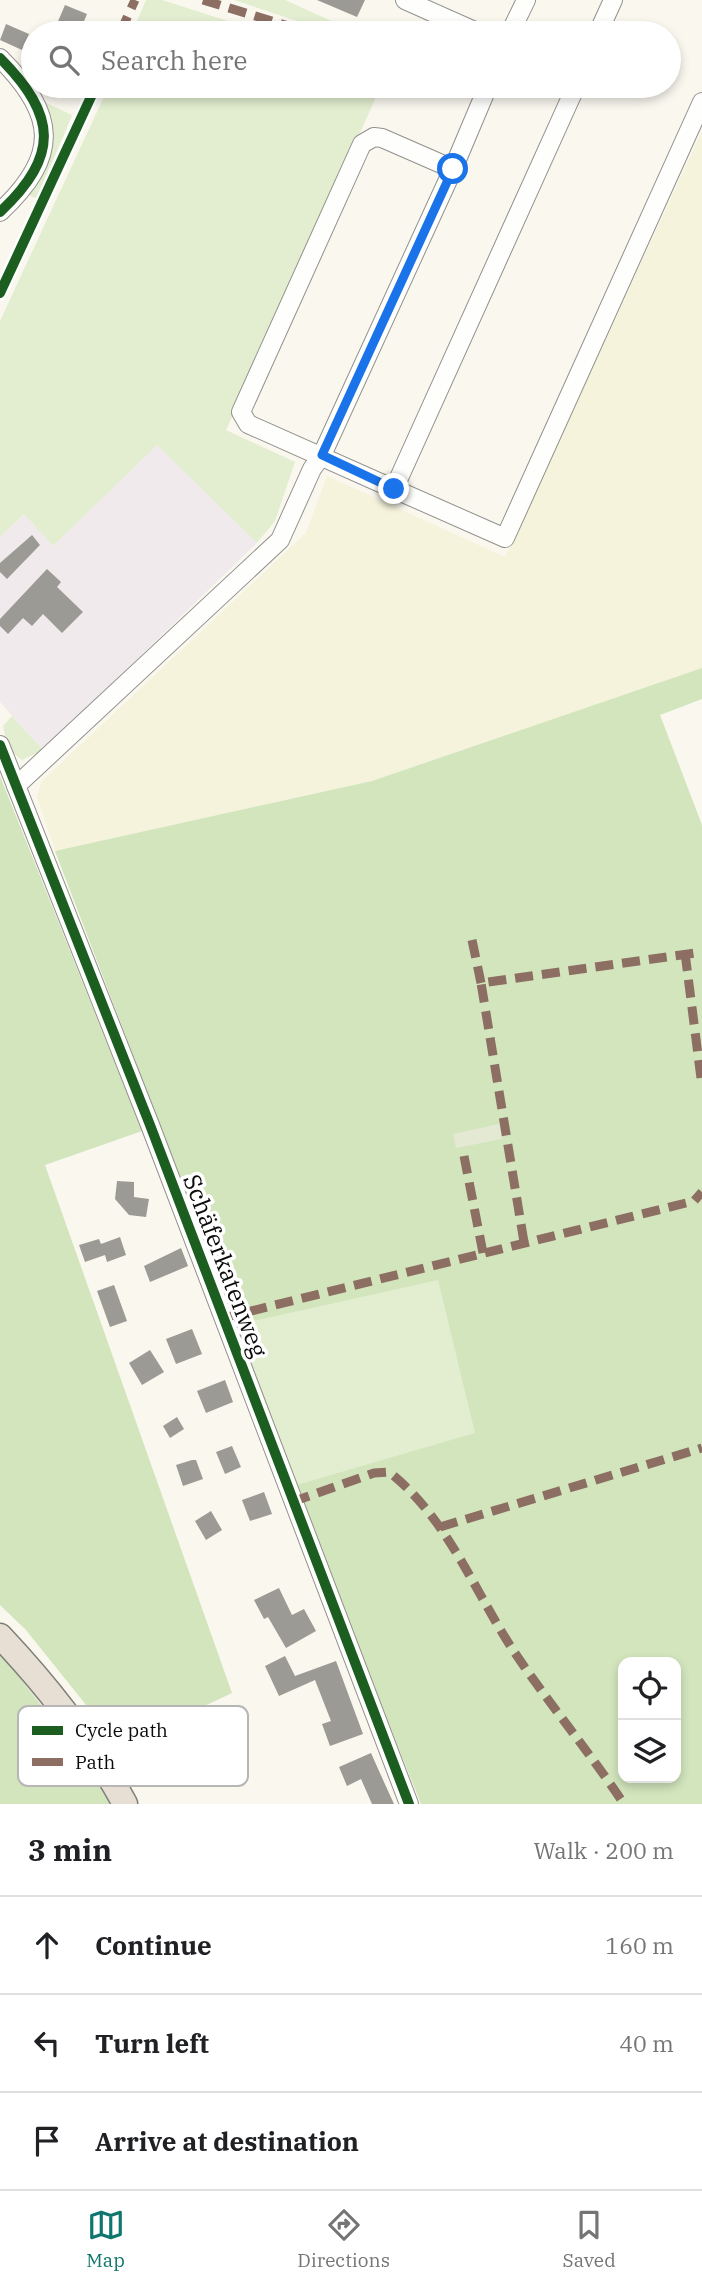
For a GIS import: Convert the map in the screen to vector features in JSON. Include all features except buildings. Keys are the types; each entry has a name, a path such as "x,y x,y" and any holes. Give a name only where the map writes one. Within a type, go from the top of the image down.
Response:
{"highway":[{"path":"0,1636 61,1706"},
{"path":"115,1786 125,1804"}],"street":[{"path":"516,21 526,0"},
{"path":"603,21 613,0"},
{"path":"413,2 453,21"},
{"path":"0,58 21,83"},
{"path":"0,212 26,187 46,145 37,102 34,98"},
{"path":"16,786 280,540 312,469 322,455 483,98"},
{"path":"394,489 571,98"},
{"path":"453,169 382,138 374,137 362,144 241,412 248,424 505,538 702,102"},
{"name":"Schäferkatenweg","path":"0,745 150,1125 409,1804"}],"shaded area":[{"path":"702,131 702,668 372,781 55,851 37,797 41,782 306,533 327,476 505,557"},
{"path":"157,444 257,543 43,750 0,702 0,537 24,514 53,546"}],"green space":[{"path":"146,0 162,0 228,21 137,21"},
{"path":"234,0 285,0 331,21 297,21"},
{"path":"103,98 376,98 226,430 295,462 275,521 257,543 157,445 53,546 24,514 0,537 0,321"},
{"path":"42,101 72,115 37,199 27,194"},
{"path":"702,668 702,699 660,715 702,825 702,1804 421,1804 293,1486 475,1433 438,1280 236,1325 55,851 372,781"},
{"path":"12,716 43,750 22,760 8,749 3,726"},
{"path":"0,776 142,1131 45,1165 232,1693 204,1706 87,1706 26,1630 0,1605"},
{"path":"499,1124 502,1139 456,1148 453,1134"},
{"path":"438,1279 476,1434 293,1486 236,1325"},
{"path":"0,1653 42,1706 18,1706 18,1786 99,1786 110,1804 0,1804"}],"marked path":[{"path":"125,21 135,0"},
{"path":"203,0 272,21"},
{"path":"472,940 481,983"},
{"path":"524,1242 481,983 702,952"},
{"path":"685,953 702,1086"},
{"path":"464,1156 483,1253"},
{"path":"223,1318 694,1201 702,1192"},
{"path":"440,1527 702,1448"},
{"path":"292,1502 374,1473 389,1472 410,1491 460,1558 517,1656 624,1804"}],"cycle path":[{"path":"0,58 21,82"},
{"path":"0,212 20,192 41,154 44,135 41,117 32,98"},
{"path":"0,293 90,98"},
{"path":"0,745 150,1125 409,1804"}],"route":[{"path":"394,489 322,455 453,169"}]}
